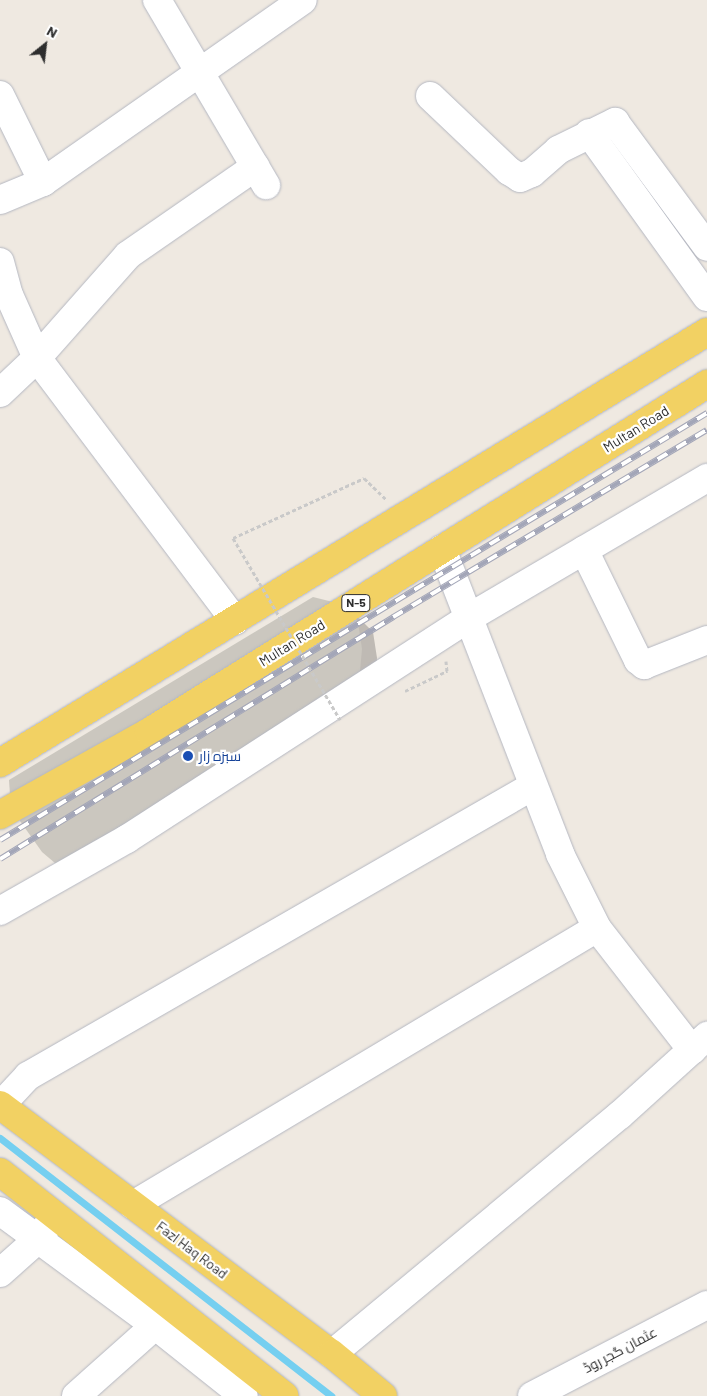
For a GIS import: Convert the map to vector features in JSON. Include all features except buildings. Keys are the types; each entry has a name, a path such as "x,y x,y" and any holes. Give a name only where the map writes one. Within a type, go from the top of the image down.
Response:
{"main road":[{"path":"0,763 707,332"},
{"name":"Multan Road","path":"0,815 149,732 707,384"},
{"name":"Fazl Haq Road","path":"0,1106 332,1354 383,1396"},
{"path":"0,1172 54,1216 165,1317 286,1396"}],"street":[{"path":"0,393 37,358 128,255 260,176 157,0"},
{"path":"0,200 42,182 303,0"},
{"path":"0,94 42,182"},
{"path":"430,96 509,171 520,178 532,173 558,150 589,133 615,122 707,247"},
{"path":"589,133 707,297"},
{"path":"0,262 9,295 37,358 235,621"},
{"path":"0,911 127,838 470,617 707,478"},
{"path":"332,1354 613,1122 699,1043 597,928 560,854 470,617 442,549"},
{"path":"584,550 638,660 644,665 707,640"},
{"path":"0,1106 28,1076 533,786"},
{"path":"133,1205 597,928"},
{"path":"0,1211 38,1240 165,1317 244,1396"},
{"path":"0,1273 38,1240 54,1216"},
{"name":"عثمان گجر روڈ","path":"532,1396 707,1305"},
{"path":"76,1396 165,1317"}],"path":[{"path":"340,720 233,538 364,478 406,517"}],"waterway":[{"path":"0,1138 331,1396"}],"railway":[{"path":"0,840 707,413"},
{"path":"0,859 393,617 707,430"}],"place":[{"name":"سبزہ زار","path":"188,756"}]}
